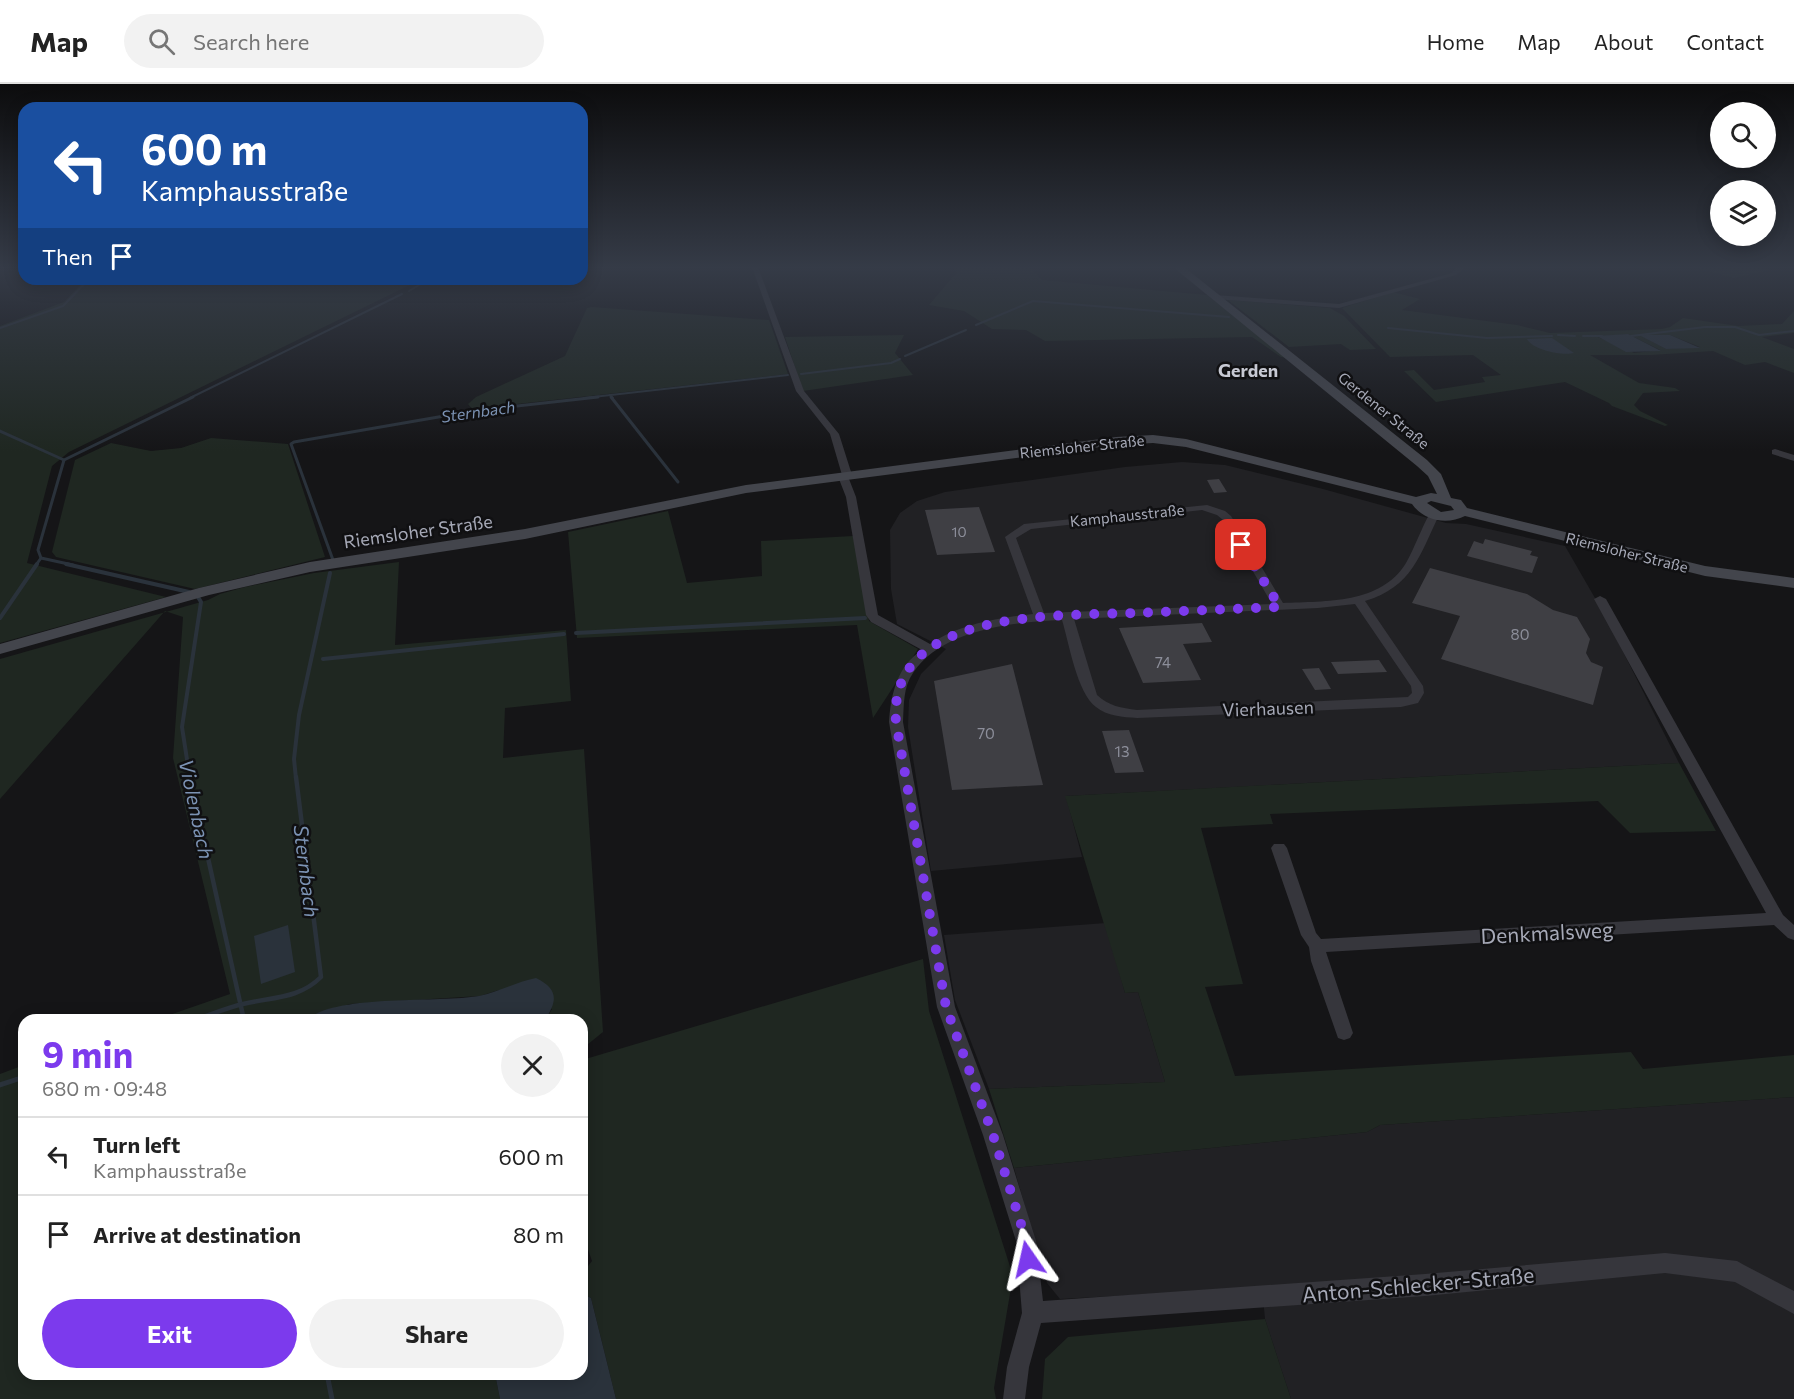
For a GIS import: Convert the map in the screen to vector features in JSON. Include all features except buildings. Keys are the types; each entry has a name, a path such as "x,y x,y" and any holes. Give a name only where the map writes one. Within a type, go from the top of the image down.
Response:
{"main road":[{"name":"Gerdener Straße","path":"1254,328 1422,463 1440,484 1444,498"},
{"name":"Riemsloher Straße","path":"0,649 205,591 280,573 497,539 715,494 1116,441 1153,439 1186,443 1420,502"},
{"path":"1431,497 1444,498 1456,503 1462,511 1452,516 1434,515 1424,510 1420,502 1431,497"},
{"name":"Riemsloher Straße","path":"1462,511 1705,572 1794,583"}],"street":[{"path":"777,328 800,392 834,434 847,475 844,479 851,497 872,615 875,620 930,648"},
{"path":"1775,452 1794,458"},
{"name":"Kamphausstraße","path":"1040,616 1012,546 1010,537 1017,531 1039,525 1203,507 1221,513 1227,518 1280,607"},
{"path":"1014,1399 1018,1367 1034,1313 1026,1240 993,1135 946,1007 896,722 894,706 903,678 930,648 980,625 1040,616 1318,605 1358,599 1384,590 1401,578 1434,515"},
{"name":"Vierhausen","path":"1067,615 1091,696 1102,706 1118,712 1145,714 1401,703 1413,699 1418,693 1417,686 1358,599"},
{"path":"1600,599 1777,919 1794,934"},
{"path":"1279,848 1309,935 1317,946 1319,961 1344,1033"},
{"name":"Denkmalsweg","path":"1317,946 1777,919"},
{"name":"Anton-Schlecker-Straße","path":"1034,1313 1425,1285 1665,1263 1737,1272 1794,1304"}],"shaded area":[{"path":"0,328 321,328 69,452 52,466 27,563 166,597 0,643"},
{"path":"578,328 772,328 788,374 472,409 468,404 476,397 565,356"},
{"path":"1250,328 1288,358 1281,357 1252,337 1045,341 1026,330 992,329"},
{"path":"1265,328 1356,328 1376,349 1350,350 1341,344 1289,347"},
{"path":"1362,328 1531,328 1550,333 1665,328 1794,328 1794,333 1762,337 1794,349 1794,373 1765,362 1745,365 1713,351 1651,355 1590,355 1639,383 1675,388 1680,391 1643,393 1634,405 1640,411 1668,425 1665,426 1612,406 1565,382 1436,402 1404,371 1414,370 1434,390 1485,382 1482,377 1501,375 1473,355 1390,357","holes":["1628,334 1660,350 1634,353 1598,337","1640,335 1670,335 1700,347 1666,349"]},
{"path":"1628,334 1661,351 1626,352 1597,336"},
{"path":"904,335 895,353 913,375 803,391 785,337"},
{"path":"1639,335 1670,335 1700,348 1666,349"},
{"path":"1552,338 1574,353 1562,354 1548,351 1535,346 1527,339"},
{"path":"211,438 288,444 325,557 195,589 56,557 52,552 75,460 111,443 151,451 181,448"},
{"path":"1182,462 1225,465 1446,523 1466,524 1565,546 1603,612 1679,763 1066,796 1082,857 931,871 908,727 909,700 921,674 946,649 897,624 891,589 890,530 900,513 917,501 945,492 1125,467"},
{"path":"668,511 687,583 762,576 761,541 853,536 869,621 918,649 873,718 857,625 577,638 568,532"},
{"path":"399,562 395,645 566,630 571,701 505,708 503,758 584,749 603,1032 588,1044 588,1014 549,1014 552,1009 499,990 480,996 350,1004 316,1014 172,1014 230,994 173,758 183,617 167,612 245,587 314,573"},
{"path":"164,613 0,799 0,659"},
{"path":"1679,763 1716,831 1630,833 1598,801 1270,814 1273,824 1201,828 1243,984 1205,987 1235,1076 1631,1052 1643,1069 1794,1055 1794,1097 1380,1125 1367,1132 1014,1168 989,1089 1165,1082 1138,992 1125,993 1065,796"},
{"path":"1106,923 1125,993 1138,992 1165,1082 989,1089 955,1000 944,935"},
{"path":"288,925 295,972 261,984 254,936"},
{"path":"923,959 929,1011 1013,1276 994,1388 996,1399 616,1399 591,1298 588,1297 588,1266 592,1261 588,1249 588,1058"},
{"path":"536,978 549,986 554,1001 548,1014 317,1014 340,1006 362,1003 479,996"},
{"path":"18,1067 18,1380 496,1380 500,1399 0,1399 0,1074"},
{"path":"1794,1097 1794,1399 1291,1399 1265,1319 1262,1288 1060,1299 1047,1283 1014,1168 1367,1132 1380,1125"},
{"path":"588,1297 591,1298 616,1399 500,1399 496,1380 588,1380"},
{"path":"1265,1319 1291,1399 1042,1399 1045,1359 1068,1337"}],"waterway":[{"path":"190,398 332,328"},
{"path":"1392,328 1487,338 1552,336"},
{"path":"1631,336 1694,328"},
{"path":"1739,328 1759,335 1794,331"},
{"name":"Sternbach","path":"905,356 966,330"},
{"path":"1558,335 1575,336"},
{"path":"1583,336 1602,336"},
{"name":"Sternbach","path":"801,374 891,363 900,359"},
{"name":"Sternbach","path":"610,395 788,375"},
{"name":"Sternbach","path":"584,398 610,395"},
{"name":"Sternbach","path":"610,395 613,398"},
{"path":"64,460 193,397"},
{"name":"Sternbach","path":"333,560 291,444 294,442 473,411 598,397"},
{"path":"611,397 678,482"},
{"name":"Violenbach","path":"0,431 64,460"},
{"name":"Violenbach","path":"41,558 38,550 64,460"},
{"path":"36,565 41,558"},
{"name":"Violenbach","path":"41,558 73,565"},
{"path":"0,618 37,564"},
{"name":"Violenbach","path":"66,564 189,592"},
{"name":"Sternbach","path":"296,779 294,759 299,715 330,573"},
{"name":"Violenbach","path":"190,779 182,727 201,602 198,597"},
{"path":"576,633 865,618"},
{"path":"323,659 564,634"},
{"name":"Violenbach","path":"190,777 241,1005"},
{"name":"Sternbach","path":"241,1005 304,990 321,977 296,777"},
{"path":"212,1014 241,1005"},
{"name":"Violenbach","path":"241,1005 243,1014"},
{"path":"0,1085 18,1079"},
{"name":"Violenbach","path":"328,1380 332,1399"}],"district":[{"name":"Gerden","path":"1248,370"}],"route":[{"path":"1028,1259 1026,1240 993,1135 946,1007 896,722 894,706 897,693 903,678 930,648 980,625 1040,616 1280,607 1241,545"}]}
